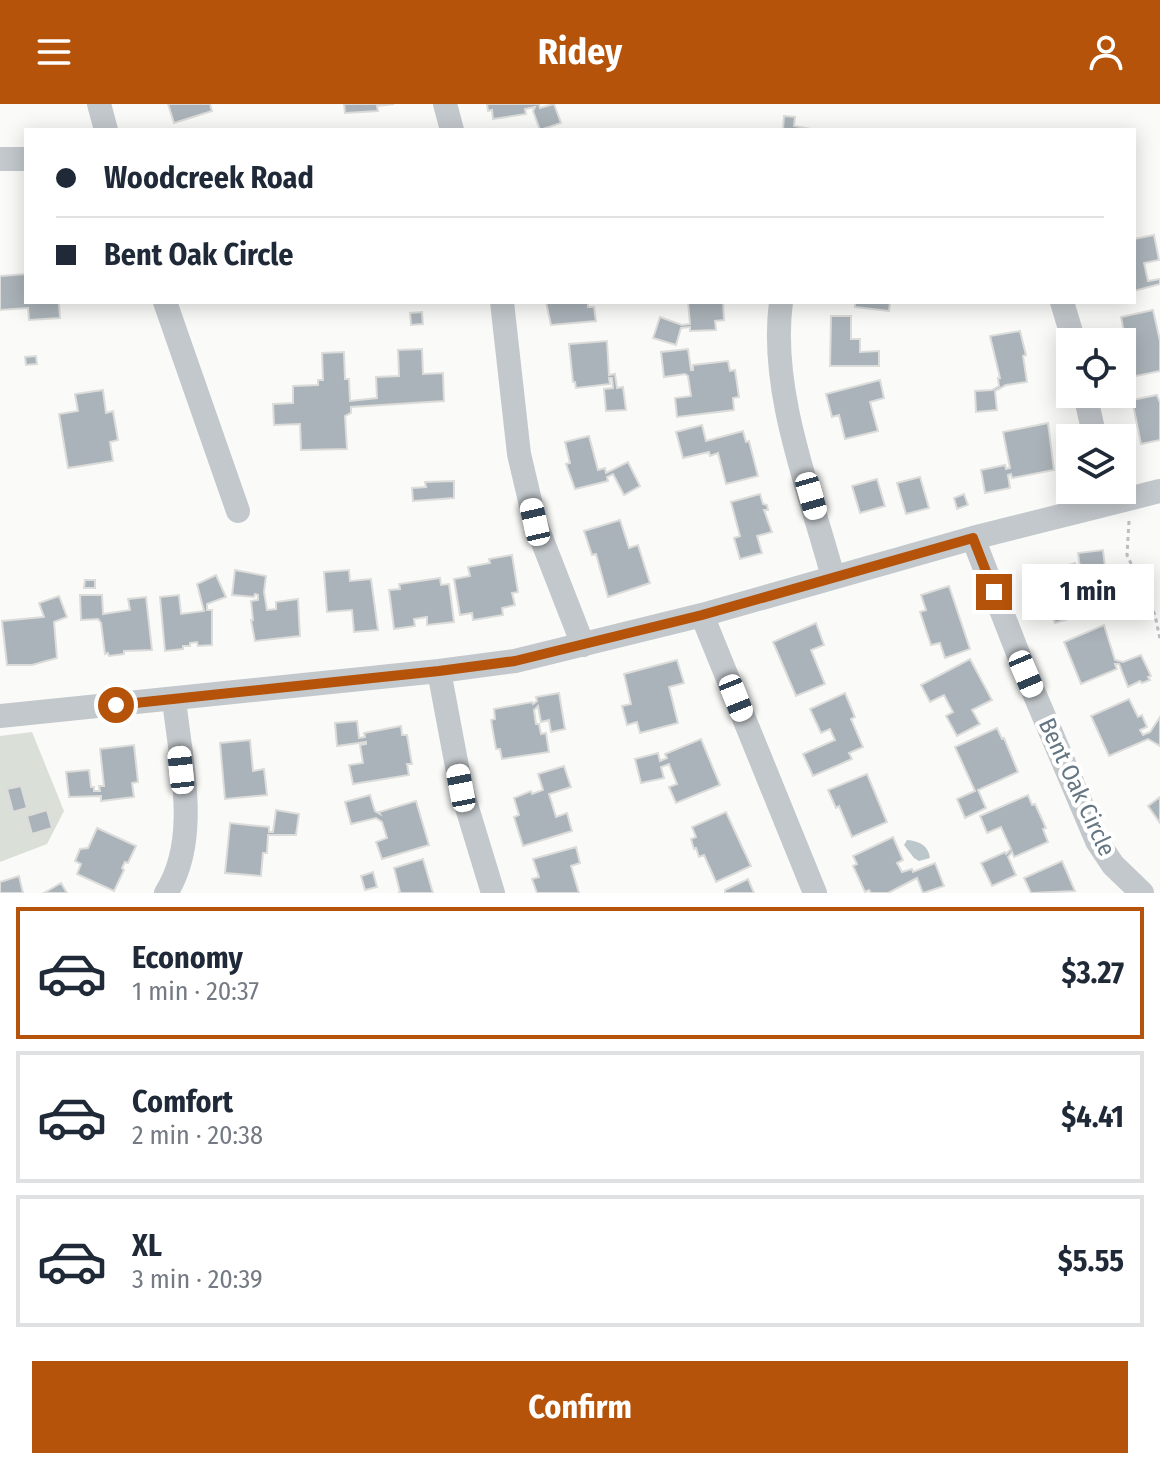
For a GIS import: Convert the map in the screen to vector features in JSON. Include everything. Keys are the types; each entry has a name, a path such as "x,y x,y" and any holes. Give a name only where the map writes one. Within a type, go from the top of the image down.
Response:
{"street":[{"path":"99,104 105,128"},
{"path":"445,104 451,128"},
{"path":"0,159 24,159"},
{"path":"166,304 238,511"},
{"path":"502,304 519,454 535,522 583,645"},
{"path":"781,304 778,329 781,383 833,577"},
{"path":"1063,304 1070,328"},
{"path":"1136,497 1160,491"},
{"path":"0,716 515,661 702,615 973,538 1111,504"},
{"name":"Bent Oak Circle","path":"973,538 1026,674 1097,841 1113,865 1142,893"},
{"path":"702,615 815,893"},
{"path":"439,671 461,788 493,893"},
{"path":"166,893 182,851 185,830 174,699"}],"path":[{"path":"1115,504 1127,555 1155,615 1160,639"}],"shaded area":[{"path":"32,732 64,811 47,844 0,862 0,736"},
{"path":"907,840 922,844 930,858 919,861 914,858 904,845"}],"building":[{"path":"168,104 210,104 212,111 174,123"},
{"path":"344,104 394,104 377,106 378,111 345,113"},
{"path":"487,104 539,104 540,108 554,104 561,123 539,128 533,111 535,107 525,109 526,114 493,119 492,110 488,111"},
{"path":"784,116 795,117 794,126 805,128 783,128"},
{"path":"1154,235 1159,260 1144,263 1148,281 1160,279 1160,284 1136,290 1136,239"},
{"path":"24,274 24,304 59,304 60,318 29,320 28,308 0,310 0,276"},
{"path":"546,304 588,304 588,307 594,307 596,321 551,325"},
{"path":"688,304 723,304 724,320 715,321 716,330 690,331 690,327 681,328 676,345 653,338 660,317 682,325 690,324"},
{"path":"855,304 890,304 889,311 855,307"},
{"path":"1153,310 1160,341 1160,371 1136,376 1136,328 1123,328 1121,317"},
{"path":"422,312 423,324 411,325 410,313"},
{"path":"831,316 851,316 851,339 860,339 860,352 879,351 879,366 830,366"},
{"path":"1020,331 1026,355 1023,356 1027,382 1006,385 995,391 997,410 976,412 975,391 992,390 999,386 1000,378 990,336"},
{"path":"607,341 609,375 615,374 617,388 623,387 626,410 606,411 604,389 613,388 612,378 609,378 610,384 576,388 573,382 569,344"},
{"path":"422,349 423,374 443,373 444,401 351,407 351,413 345,416 347,449 301,450 300,424 274,425 273,404 293,403 293,386 318,385 318,380 323,380 322,353 344,352 350,401 377,398 376,377 399,376 398,350"},
{"path":"688,349 691,370 693,365 728,361 730,371 735,370 739,397 733,398 734,410 677,417 675,398 691,396 688,376 664,377 661,352"},
{"path":"36,356 37,364 26,365 25,357"},
{"path":"880,380 884,398 870,402 878,431 845,439 839,415 832,417 826,394"},
{"path":"103,390 106,413 113,411 118,440 110,442 113,461 68,468 59,414 78,411 75,394"},
{"path":"1157,395 1160,403 1160,440 1141,444 1134,408 1136,399"},
{"path":"1048,423 1054,470 1012,478 1011,474 1008,475 1010,488 985,493 981,470 1005,465 1006,469 1010,468 1003,432"},
{"path":"702,425 706,441 743,431 746,442 749,441 758,476 726,484 718,453 683,458 676,432"},
{"path":"589,436 598,470 605,468 606,473 628,462 640,486 624,495 613,474 607,477 608,481 575,489 566,464 570,463 565,442"},
{"path":"920,477 929,508 906,514 897,483"},
{"path":"877,479 885,506 860,513 852,486"},
{"path":"454,481 454,498 413,501 412,488 426,487 425,482"},
{"path":"760,494 763,504 767,505 768,510 764,510 772,532 757,536 762,553 740,559 734,538 740,536 731,502"},
{"path":"964,494 968,505 957,509 954,498"},
{"path":"620,520 629,548 638,545 650,583 608,597 596,554 592,555 584,531"},
{"path":"1103,550 1106,575 1081,578 1081,572 1078,572 1080,578 1073,580 1088,613 1055,623 1052,616 1048,617 1038,587 1041,586 1038,575 1075,563 1077,569 1080,568 1078,553"},
{"path":"512,555 518,592 512,593 515,605 502,608 503,615 473,620 472,613 460,615 454,579 470,576 468,567"},
{"path":"235,570 266,576 264,592 267,610 276,609 276,602 298,599 300,636 255,641 251,601 258,600 258,595 232,595"},
{"path":"349,570 350,581 371,579 378,630 354,632 352,610 327,612 324,572"},
{"path":"216,575 226,597 207,604 207,610 212,610 212,645 198,646 197,642 183,646 183,649 165,651 160,597 179,595 181,614 204,611 197,584"},
{"path":"440,578 441,585 449,584 454,622 427,625 427,617 414,619 415,626 394,629 389,590 400,589 399,584"},
{"path":"85,580 95,580 95,588 84,588"},
{"path":"949,586 970,649 945,658 940,643 931,645 920,612 926,610 921,595"},
{"path":"80,595 102,595 103,614 130,610 128,599 146,597 152,650 105,654 101,623 98,619 81,620"},
{"path":"59,596 67,617 54,622 57,658 32,665 7,665 2,621 44,617 39,603"},
{"path":"816,623 824,645 811,650 825,684 796,696 773,642"},
{"path":"1104,625 1115,660 1123,662 1141,655 1150,680 1128,687 1119,664 1115,664 1117,669 1081,684 1064,642"},
{"path":"970,659 992,700 972,710 980,724 957,736 946,716 953,712 944,695 930,702 921,685"},
{"path":"677,660 684,683 669,687 678,723 640,733 637,722 627,725 622,706 631,704 624,674"},
{"path":"559,693 565,729 551,732 549,720 541,722 538,706 534,710 541,734 546,733 549,752 502,759 500,749 496,749 491,720 495,719 494,709 533,704 537,701 536,697"},
{"path":"845,693 855,717 851,719 863,747 849,753 852,759 813,776 803,754 835,740 830,729 821,733 810,709"},
{"path":"1129,699 1147,727 1140,730 1143,735 1150,732 1160,717 1160,746 1148,739 1109,756 1091,716"},
{"path":"357,721 359,738 365,737 364,733 401,726 402,735 407,735 412,764 407,764 409,775 353,784 349,765 363,763 360,745 366,742 337,746 335,723"},
{"path":"997,728 1018,772 978,790 986,808 965,818 957,799 975,791 955,747"},
{"path":"701,739 720,785 676,803 669,787 677,784 669,764 661,767 664,778 641,783 635,759 658,753 660,761 667,758 665,754"},
{"path":"250,740 253,771 264,769 267,795 225,799 220,743"},
{"path":"134,745 138,782 132,783 134,797 101,801 101,796 69,797 66,772 89,770 91,787 94,791 100,791 99,786 104,786 100,749"},
{"path":"564,766 571,787 549,794 556,817 567,813 572,831 523,846 514,817 519,815 514,798 543,790 538,774"},
{"path":"867,774 887,822 852,837 839,806 836,808 828,790"},
{"path":"21,786 27,808 13,812 7,789"},
{"path":"370,795 375,811 380,814 416,801 429,845 382,859 376,842 387,838 382,822 376,818 351,824 345,802"},
{"path":"1028,795 1046,828 1043,829 1048,842 1014,857 1012,852 1008,857 1016,875 992,886 981,863 1006,854 1011,849 1001,827 987,833 980,816"},
{"path":"1160,797 1160,823 1148,806"},
{"path":"47,810 52,828 32,834 27,816"},
{"path":"276,810 299,814 296,835 268,835 261,876 225,873 230,823 269,827 269,832 273,832"},
{"path":"726,812 751,866 716,882 704,855 699,857 694,849 691,839 696,837 692,827"},
{"path":"97,828 136,846 122,868 124,870 114,891 77,874 81,864 75,861 80,849 88,848"},
{"path":"893,837 903,860 897,863 902,872 912,869 913,872 935,863 944,886 923,893 917,878 888,893 865,892 853,866 857,864 853,856"},
{"path":"576,847 580,863 571,866 579,893 537,893 532,879 539,877 533,859"},
{"path":"423,859 433,893 398,893 394,868"},
{"path":"1062,861 1075,891 1031,893 1024,878"},
{"path":"373,872 377,887 365,890 361,876"},
{"path":"19,876 23,893 0,893 0,882"},
{"path":"748,879 754,893 725,893 725,890"},
{"path":"61,883 67,893 44,893"}],"route":[{"path":"116,705 515,661 702,615 973,538 994,592"}]}
